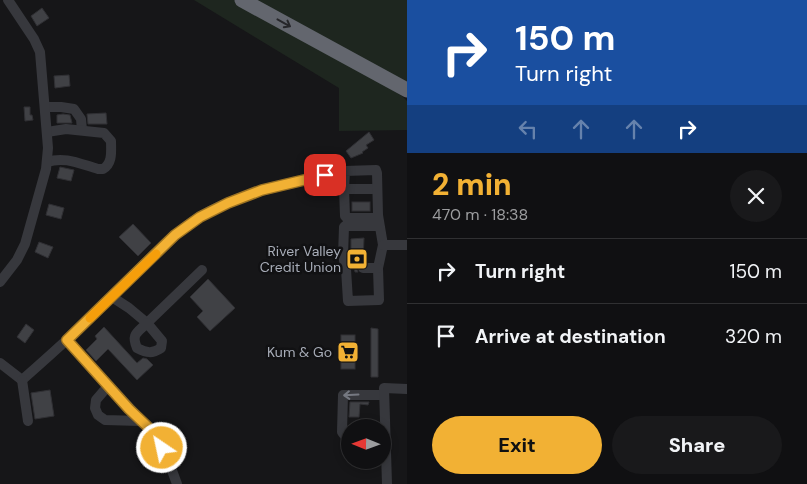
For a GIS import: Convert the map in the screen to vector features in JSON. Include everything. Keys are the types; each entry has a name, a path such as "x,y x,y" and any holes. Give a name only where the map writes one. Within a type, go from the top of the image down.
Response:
{"highway":[{"path":"242,0 407,90"}],"lane":[{"path":"0,282 25,244 41,190 46,162 47,132 40,52 34,39 8,0"},
{"path":"45,108 61,107 74,109 81,119 82,130"},
{"path":"46,162 57,159 103,169 107,166 111,153 111,141 108,136 98,132 66,129 47,132"},
{"path":"355,269 348,301 378,302 378,268 383,245 379,222 377,173 376,170 372,169 348,170 344,174 345,216 379,222"},
{"path":"22,380 112,298 175,235 200,217 228,203 262,190 325,175"},
{"path":"344,189 377,189"},
{"path":"378,268 355,269 343,256 344,226 379,222"},
{"path":"383,245 407,244"},
{"path":"112,298 129,308 147,324 202,270"},
{"path":"67,340 140,421 150,429 167,457 177,484"},
{"path":"0,363 22,380 28,421"},
{"path":"108,386 96,400 95,408 98,415 106,420 140,421"},
{"path":"388,484 384,388 407,389"},
{"path":"342,419 343,395 384,395"}],"shaded area":[{"path":"194,0 234,0 342,59 407,101 407,130 339,131 339,88"},
{"path":"251,0 407,0 407,81 400,81"}],"building":[{"path":"42,8 49,18 37,26 31,16"},
{"path":"69,75 70,86 55,88 54,76"},
{"path":"24,107 30,107 30,115 32,115 33,120 25,121"},
{"path":"106,113 107,124 88,124 87,114"},
{"path":"57,115 70,115 72,123 57,123"},
{"path":"369,132 374,140 366,145 368,148 363,153 351,158 346,151"},
{"path":"60,167 74,170 71,181 57,178"},
{"path":"352,202 370,202 370,211 352,211"},
{"path":"49,204 64,208 61,219 46,215"},
{"path":"133,224 151,243 138,256 119,237"},
{"name":"River Valley Credit Union","path":"364,238 363,261 357,264 358,272 355,272 351,262 351,239"},
{"path":"39,242 53,247 48,258 35,252"},
{"path":"208,279 235,308 210,331 197,317 203,311 190,297"},
{"path":"26,324 34,330 25,343 17,337"},
{"path":"104,327 137,363 143,358 153,365 137,380 108,349 96,361 86,350 97,339 95,336"},
{"name":"Kum & Go","path":"371,328 378,329 378,377 371,377"},
{"name":"Kum & Go","path":"341,335 355,335 355,369 341,369"},
{"path":"50,390 54,416 35,419 31,393"},
{"path":"350,402 369,402 368,405 360,404 359,417 349,417"}],"slow traffic":[{"path":"90,318 156,254"}],"place":[{"name":"River Valley Credit Union","path":"357,259"},
{"name":"Kum & Go","path":"348,352"}],"route":[{"path":"162,448 150,429 140,421 67,340 175,235 200,217 228,203 262,190 325,175"}]}
